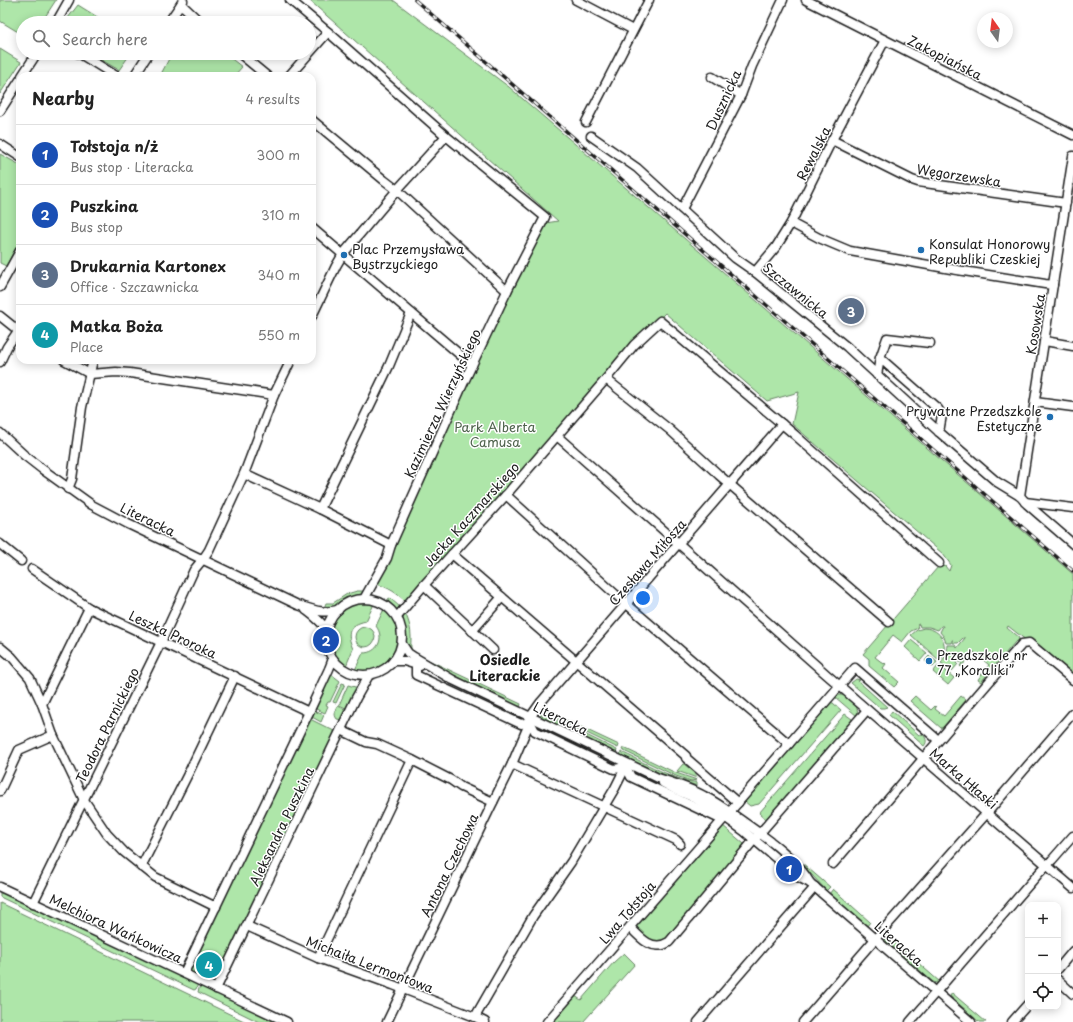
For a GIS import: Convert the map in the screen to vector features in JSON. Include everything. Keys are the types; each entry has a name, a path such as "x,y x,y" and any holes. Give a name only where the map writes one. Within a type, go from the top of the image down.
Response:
{"street":[{"path":"60,16 69,0"},
{"path":"290,0 309,16"},
{"path":"576,0 633,30"},
{"path":"586,122 649,0"},
{"name":"Dusznicka","path":"682,209 741,95 752,66 784,0"},
{"name":"Zakopiańska","path":"806,0 1073,135"},
{"path":"173,16 182,2 195,16"},
{"path":"316,22 446,136 397,190 343,254 316,308"},
{"path":"316,46 328,32"},
{"name":"Rewalska","path":"755,272 776,247 791,223 832,140 885,40"},
{"path":"25,72 32,60"},
{"path":"90,60 110,72"},
{"path":"137,72 144,60"},
{"path":"248,60 263,72"},
{"path":"293,72 303,60"},
{"path":"712,77 741,95"},
{"path":"0,111 16,86"},
{"path":"316,123 397,190 507,291"},
{"name":"Kazimierza Wierzyńskiego","path":"364,599 387,558 391,545 472,365 507,291 545,217 446,136"},
{"name":"Szczawnicka","path":"591,136 637,168 735,258 755,272 847,347 939,432 997,482 1022,499 1073,544"},
{"name":"Węgorzewska","path":"832,140 918,182 1066,203"},
{"path":"0,144 16,154"},
{"name":"Kosowska","path":"1022,499 1044,341 1073,156"},
{"path":"791,223 819,238 850,251 1053,285"},
{"path":"316,232 472,365"},
{"path":"0,287 16,258"},
{"path":"320,509 382,380 411,313"},
{"path":"0,316 16,329"},
{"name":"Jacka Kaczmarskiego","path":"397,617 506,495 634,345 660,321 782,424"},
{"path":"0,362 7,347 16,335"},
{"path":"877,375 880,358 887,338 930,343"},
{"path":"1044,341 1073,346"},
{"path":"880,358 938,409 942,415 939,432"},
{"path":"71,364 90,374 116,372 130,373 274,395"},
{"path":"68,489 72,479 82,407 92,364"},
{"name":"Teodora Parnickiego","path":"33,903 161,642 194,570 209,550 244,474 274,395 289,364"},
{"path":"606,379 670,430 719,475 889,622"},
{"path":"1035,402 1073,407"},
{"path":"782,424 939,563"},
{"name":"Czesława Miłosza","path":"531,719 538,705 782,424"},
{"name":"Literacka","path":"0,433 24,455 68,489 92,505 128,524 298,605 318,618 327,630"},
{"name":"Marka Hłaski","path":"557,436 867,710 1073,888"},
{"path":"244,474 320,509 391,545"},
{"path":"506,495 615,594 789,744"},
{"path":"1022,499 1073,508"},
{"path":"0,544 21,561"},
{"path":"452,554 686,756 686,758 738,803"},
{"name":"Leszka Proroka","path":"32,569 89,608 309,712"},
{"path":"424,586 493,650"},
{"path":"472,631 502,597"},
{"path":"364,599 384,604 397,617 402,630 402,644 394,661 387,668 369,675 352,673 339,665 328,650 326,640 329,622 338,610 355,600 364,599"},
{"name":"Literacka","path":"298,605 320,612 338,610"},
{"path":"42,704 89,608"},
{"path":"833,864 1022,644 1029,643 1073,680"},
{"name":"Literacka","path":"402,644 404,650 414,658 453,680 531,719 535,731 614,769 627,765 658,778 665,784 715,810 757,837 782,850 807,876 813,885 971,1022"},
{"path":"0,647 12,657 30,678 42,704 53,735 84,800 107,834 124,852 155,877 216,907"},
{"name":"Aleksandra Puszkina","path":"184,973 309,712 333,658"},
{"name":"Literacka","path":"394,661 404,661 453,680"},
{"path":"416,665 416,675 521,724 531,719"},
{"name":"Lwa Tołstoja","path":"547,1022 855,668 938,740"},
{"name":"Aleksandra Puszkina","path":"216,989 356,698 369,675"},
{"path":"141,867 189,772 234,676"},
{"path":"630,927 649,944 660,946 669,942 757,837 867,710"},
{"path":"803,1022 1073,713"},
{"name":"Antona Czechowa","path":"387,1022 512,764 531,719"},
{"path":"341,730 366,742 377,744 412,760 451,780 461,787 493,802"},
{"path":"0,791 19,750 53,735"},
{"path":"318,958 412,760"},
{"path":"512,764 676,840 680,844"},
{"path":"475,1017 532,916 571,862 627,765"},
{"path":"627,765 631,777 726,817"},
{"path":"910,1022 1073,836"},
{"path":"698,1022 813,885"},
{"name":"Melchiora Wańkowicza","path":"0,887 287,1022"},
{"name":"Michaiła Lermontowa","path":"247,926 318,958 403,989 485,1022"},
{"path":"1061,965 1073,951"},
{"path":"1061,983 1073,994"},
{"path":"1012,1022 1025,1007"}],"green space":[{"path":"0,0 56,0 46,16 16,16 16,31 0,21"},
{"name":"Park Alberta Camusa","path":"309,0 393,0 509,87 1073,574 1073,677 1008,626 1007,628 1019,638 1018,643 1016,641 981,682 978,680 989,665 974,652 961,667 960,666 962,663 958,661 958,664 952,671 941,663 946,655 947,645 955,645 957,648 965,638 958,643 953,643 952,640 952,643 946,643 940,632 943,626 941,626 938,630 929,627 920,627 919,624 917,625 918,628 911,631 902,642 893,635 875,657 886,664 883,668 899,682 894,687 869,666 869,659 863,654 938,567 945,566 949,571 951,565 943,554 792,424 799,392 767,401 665,313 621,356 559,427 560,428 406,602 392,591 376,584 385,569 510,291 546,223 558,221"},
{"path":"78,5 96,16 69,16"},
{"path":"0,49 21,62 0,94"},
{"path":"101,60 126,60 119,70"},
{"path":"168,60 233,60 242,67 238,72 162,72"},
{"path":"0,154 16,163 16,247 6,266 0,263"},
{"path":"357,591 366,591 361,595 350,598 333,608 324,608 326,603 333,603 347,594"},
{"path":"390,598 401,608 398,611 387,602"},
{"path":"361,603 374,604 366,621 355,625 350,630 349,634 353,649 346,666 335,654 332,646 331,630 337,616 343,610 352,605"},
{"path":"384,609 391,616 399,634 396,652 384,666 369,671 355,670 363,653 376,648 380,640 379,631 376,626"},
{"path":"405,613 409,622 411,648 413,654 406,645 406,633 403,619"},
{"path":"361,627 369,627 375,633 375,641 369,647 361,647 355,641 355,633"},
{"path":"924,628 936,631 942,639 944,650 940,661 911,635 917,630"},
{"path":"911,640 927,653 920,661 905,647"},
{"path":"418,655 521,704 520,707 442,670 417,656"},
{"path":"929,656 937,662 933,667 925,661"},
{"path":"939,665 954,678 948,685 933,672"},
{"path":"331,674 340,681 330,702 326,705 328,706 325,713 316,709 315,706"},
{"path":"856,679 860,680 858,681 887,707 880,708 851,683"},
{"path":"342,683 345,684 336,703 333,702"},
{"path":"348,685 359,688 348,709 339,705"},
{"path":"838,695 846,696 853,701 857,708 857,716 835,697"},
{"path":"915,696 931,710 935,706 935,709 944,716 961,696 966,700 941,728 910,701"},
{"path":"830,702 841,710 759,804 750,806 744,801"},
{"path":"338,706 347,710 342,720 337,719 335,715"},
{"path":"540,708 619,745 618,748 539,710"},
{"path":"314,711 324,715 321,722 312,717 311,715"},
{"path":"892,711 919,735 923,735 926,741 924,746 889,715"},
{"path":"539,712 617,750 616,753 542,717"},
{"path":"845,714 852,719 852,722 767,820 759,813"},
{"path":"310,719 336,732 216,983 213,983 191,973 190,969"},
{"path":"623,748 676,773 697,780 691,781 676,776 622,750"},
{"path":"621,752 670,775 690,782 697,782 697,786 660,773 620,755"},
{"path":"683,764 695,773 697,778 677,771"},
{"path":"722,825 744,844 740,853 666,942 653,942 636,930 635,926"},
{"path":"794,856 830,887 826,891"},
{"path":"833,889 870,922 867,926 829,894"},
{"path":"0,890 198,984 196,989 194,990 0,897"},
{"path":"0,903 246,1022 0,1022"},
{"path":"885,934 940,982 933,982 886,941"},
{"path":"624,953 635,964 583,1022 553,1022 575,996 581,1000 614,962"},
{"path":"200,985 279,1022 259,1022 198,992"},
{"path":"952,993 986,1022 979,1022 950,996"}],"railway":[{"path":"415,0 1073,571"}],"place":[{"name":"Konsulat Honorowy Republiki Czeskiej","path":"921,250"},
{"name":"Plac Przemysława Bystrzyckiego","path":"344,255"},
{"name":"Drukarnia Kartonex","path":"851,311"},
{"name":"Prywatne Przedszkole Estetyczne","path":"1050,417"},
{"name":"Puszkina","path":"326,640"},
{"name":"Przedszkole nr 77 „Koraliki”","path":"929,661"},
{"name":"Tołstoja n/ż","path":"789,869"},
{"name":"Matka Boża","path":"209,965"}],"district":[{"name":"Osiedle Literackie","path":"505,668"}]}
